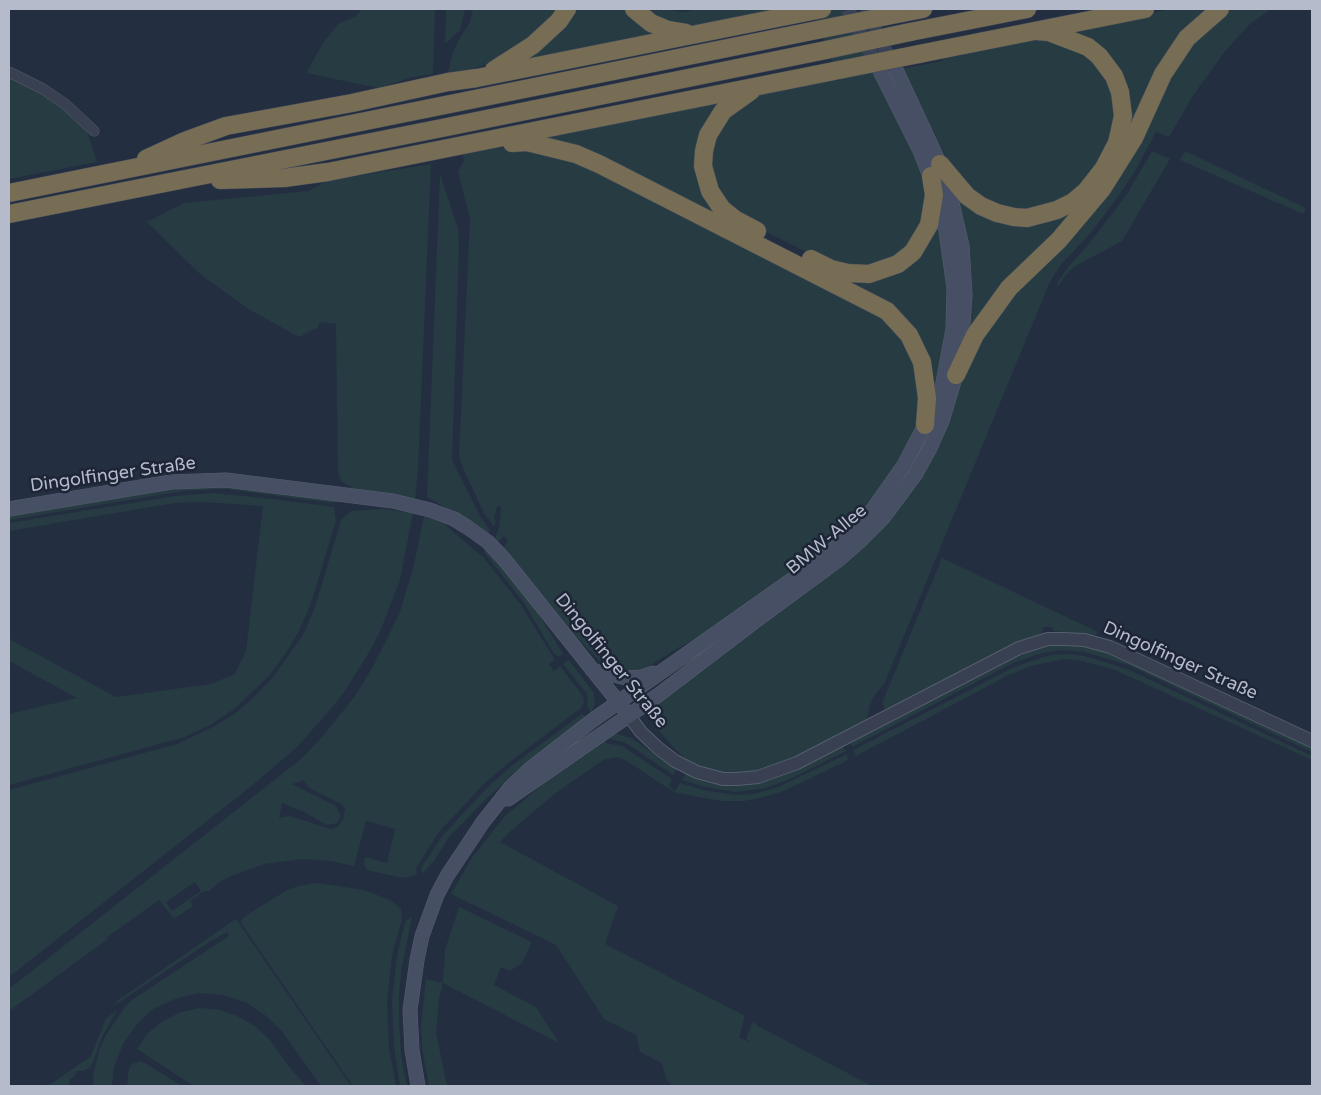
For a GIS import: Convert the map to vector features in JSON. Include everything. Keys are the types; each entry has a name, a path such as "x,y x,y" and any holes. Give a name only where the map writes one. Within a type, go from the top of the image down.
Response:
{"highway":[{"path":"477,78 502,66 533,45 559,21 567,9"},
{"path":"634,9 651,22 668,30 702,33"},
{"path":"9,193 922,9"},
{"path":"9,214 1027,9"},
{"path":"175,181 284,178 328,172 1144,9"},
{"path":"956,375 975,335 1009,288 1059,240 1102,189 1134,138 1163,74 1187,38 1220,9"},
{"path":"115,172 185,141 226,126 352,103 448,82 477,78 816,10"},
{"path":"935,170 981,206 997,213 1027,218 1057,210 1072,202 1086,191 1104,168 1117,143 1123,116 1120,92 1114,76 1099,56 1088,47 1049,32 1036,31"},
{"path":"758,86 723,111 708,135 703,166 710,191 722,209 745,225 831,269 848,273 869,274 898,264 913,252 929,225 934,195 935,170"},
{"path":"474,144 527,142 576,154 608,168 887,311 908,335 922,362 927,398 926,425"}],"main road":[{"path":"896,70 935,170"},
{"path":"881,73 921,153 935,170"},
{"name":"BMW-Allee","path":"492,811 629,716 837,561 869,532 901,495 919,468 942,421 956,375 962,338 965,295 962,256 951,200 935,170"},
{"name":"BMW-Allee","path":"418,1086 412,1050 410,1010 422,936 446,876 468,842 510,788 530,769 618,702 827,556 850,535 873,509 904,465 926,425 942,388 953,329 954,296 943,210 935,170"},
{"name":"Dingolfinger Straße","path":"9,509 171,482 202,480 244,481 393,501 442,514 481,537 504,559 629,716"},
{"path":"592,670 626,678 642,677 661,671"}],"street":[{"path":"9,72 43,89 65,104 94,131"},
{"name":"Dingolfinger Straße","path":"629,716 658,748 675,761 697,772 723,779 758,777 796,763 1019,648 1048,639 1064,638 1084,640 1110,647 1312,741"}],"green space":[{"path":"362,9 435,9 433,74 413,77 378,88 306,73 323,43 338,24 356,16"},
{"path":"446,9 465,9 460,30 445,44"},
{"path":"473,9 561,9 542,31 496,61 460,73 459,71 448,73 452,55 470,22"},
{"path":"572,9 629,9 664,32 511,67"},
{"path":"640,9 664,9 681,12 690,11 691,9 781,9 686,27 676,26"},
{"path":"813,9 842,9 920,160 929,187 918,239 877,268 830,264 743,220 731,212 708,175 718,124 754,96 835,79 837,81 840,80"},
{"path":"1172,9 1213,9 1127,139 1128,117 1082,39 1070,29"},
{"path":"1230,9 1271,9 1251,23 1225,51 1192,97 1169,137 1156,132 1134,173 1116,199 1094,229 1059,267 1049,284 885,682 873,698 865,721 802,754 766,769 736,773 721,772 707,769 685,758 654,725 652,718 654,707 902,504 920,480 943,436 968,364 987,323 1063,243 1176,59 1220,15"},
{"path":"1041,39 1085,51 1112,83 1118,125 1084,187 1032,213 983,201 954,172 901,69"},
{"path":"9,75 19,79 56,103 87,131 97,162 9,179 9,152 11,151 9,146"},
{"path":"736,96 700,167 742,228 829,272 886,274 937,210 950,293 945,350 931,403 888,307 527,140"},
{"path":"504,147 556,153 874,306 913,349 922,410 914,437 871,504 833,544 701,636 641,671 632,674 609,669 604,665 570,631 503,548 508,540 504,536 498,542 495,538 499,528 501,507 497,506 494,527 484,513 459,456 470,219 458,172 464,161 462,153"},
{"path":"1152,151 1170,159 1122,241 1074,267 1058,286 1057,283 1069,266 1088,245 1127,194"},
{"path":"1185,151 1306,208 1303,214 1180,160"},
{"path":"431,164 418,469 415,500 357,490 342,482 338,473 336,324 320,322 317,328 299,337 250,310 200,274 147,222 184,203 309,191 327,181"},
{"path":"440,174 458,228 459,247 452,460 480,516 490,531 488,533 427,497"},
{"path":"956,191 989,215 1079,205 968,341"},
{"path":"216,485 337,499 336,502 332,503 226,489 183,491 9,520 9,515 177,487"},
{"path":"214,493 334,507 336,521 310,606 298,633 286,653 270,675 234,709 212,724 185,737 9,785 9,714 77,698 9,661 9,639 116,697 211,684 235,674 246,651 263,506 203,502 175,503 9,531 9,523 174,496"},
{"path":"384,509 413,513 400,580 371,649 345,691 329,711 297,747 249,788 9,977 9,790 177,744 213,727 237,712 273,677 303,635 315,607 341,520 351,511"},
{"path":"424,516 444,524 484,558 521,605 555,660 549,664 554,671 560,666 583,696 584,703 581,708 507,764 483,785 439,832 416,868 417,875 402,878 367,870 364,864 365,857 387,863 395,829 366,821 354,866 331,861 303,859 264,864 234,875 221,881 209,891 204,891 190,901 193,906 174,919 159,900 9,1011 9,989 301,759 323,736 355,696 372,668 400,612 413,569","holes":["304,780 309,788 341,804 345,809 343,820 337,827 331,829 290,816 279,818 282,803 302,811 327,825 337,823 341,816 336,806 292,784","195,882 201,891 172,911 166,902"]},
{"path":"486,549 528,597 563,654 558,657 553,652 524,603 484,552"},
{"path":"942,558 1098,632 1094,636 1054,631 1051,627 1044,627 1041,634 1013,644 891,708 885,709 882,703"},
{"path":"1046,645 1081,645 1107,651 1312,746 1312,752 1128,665 1085,652 1061,650 1038,654 1011,664 852,747 851,741 1006,659"},
{"path":"1070,654 1084,656 1127,669 1312,756 1312,760 1115,670 1082,661 1064,659 1031,666 1007,676 856,756 853,750 1014,667 1050,655"},
{"path":"569,660 593,692 595,703 591,713 587,705 586,693 563,664"},
{"path":"582,714 587,718 527,763 488,797 449,837 434,861 423,873 421,868 443,835 486,789 511,766"},
{"path":"617,734 631,738 676,769 673,775 624,742 609,739 608,737"},
{"path":"604,740 606,743 622,746 672,779 669,786 675,791 680,783 703,790 736,795 754,794 778,787 847,754 848,760 803,782 781,792 744,801 721,801 677,793 618,757 603,760 556,793 500,842 618,906 605,944 745,1016 739,1037 749,1042 746,1038 753,1021 758,1026 872,1086 673,1086 666,1079 662,1063 640,1052 636,1035 604,1019 556,945 451,894 471,859 504,817 543,784"},
{"path":"842,746 846,751 790,779 766,788 736,792 704,787 682,780 686,773 721,783"},
{"path":"317,883 364,890 390,900 401,909 402,920 392,955 387,1001 389,1048 396,1086 353,1086 241,923 242,919 250,913 287,890"},
{"path":"459,907 532,942 522,963 510,971 501,967 494,985 536,1007 559,1043 443,983 445,950"},
{"path":"412,916 401,972 399,993 401,1055 407,1086 400,1086 394,1047 392,1001 397,956 405,922"},
{"path":"236,919 351,1086 321,1086 282,1031 265,1015 245,1002 222,995 198,993 175,999 153,1009 136,1025 123,1044 114,1067 112,1086 94,1086 93,1076 99,1050 106,1035 124,1008 132,1000 229,936 227,932 115,1005 117,1001"},
{"path":"426,979 443,983 439,999 436,1032 447,1086 429,1086 422,1049 421,1027"},
{"path":"200,1008 220,1010 237,1016 255,1026 270,1040 306,1086 194,1086 137,1049 148,1033 163,1021 181,1012"},
{"path":"117,1011 102,1037 91,1067 84,1071 76,1071 75,1076 70,1079 69,1086 48,1086 91,1056 106,1018"},
{"path":"140,1061 182,1086 127,1086 129,1068 132,1064"}],"tunnel":[{"path":"848,9 879,70"},
{"path":"864,9 894,67"}]}
